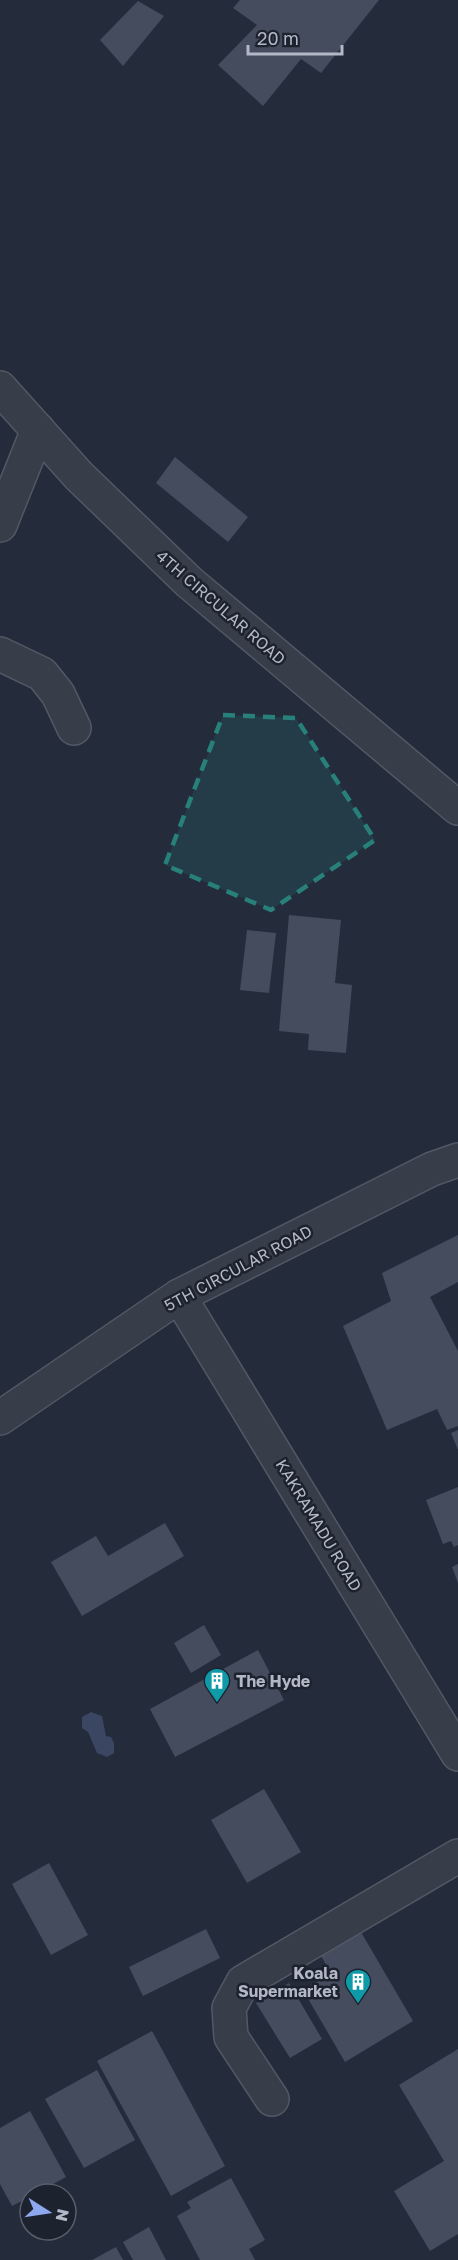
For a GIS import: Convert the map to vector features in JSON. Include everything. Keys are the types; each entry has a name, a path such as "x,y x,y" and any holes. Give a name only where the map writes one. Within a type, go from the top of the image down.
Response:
{"street":[{"name":"4TH CIRCULAR ROAD","path":"0,388 79,476 189,582 458,808"},
{"path":"0,525 38,430"},
{"path":"0,654 42,675 58,694 74,728"},
{"name":"5TH CIRCULAR ROAD","path":"0,1418 179,1296 432,1169 458,1160"},
{"name":"KAKRAMADU ROAD","path":"179,1296 458,1754"},
{"path":"272,2099 231,2037 229,2008 243,1982 458,1856"}],"highlighted area":[{"path":"223,715 296,718 375,840 271,910 165,865"}],"water":[{"path":"91,1712 102,1716 106,1736 111,1737 114,1743 114,1753 107,1757 97,1753 88,1732 82,1728 82,1717"}],"building":[{"path":"240,0 379,0 321,73 301,59 263,106 218,65 257,25 233,8"},
{"path":"138,1 164,16 123,66 100,40"},
{"path":"175,457 248,517 228,542 156,483"},
{"path":"289,915 341,920 335,983 352,985 346,1053 308,1050 309,1034 279,1031"},
{"path":"247,930 276,933 269,993 240,990"},
{"path":"458,1235 458,1282 430,1297 458,1351 458,1426 447,1430 437,1409 387,1430 343,1326 391,1301 382,1273"},
{"path":"458,1430 458,1450 451,1433"},
{"path":"458,1487 458,1545 454,1547 451,1541 443,1544 426,1500"},
{"path":"165,1523 184,1556 82,1616 51,1562 96,1536 108,1556"},
{"path":"458,1564 458,1583 452,1567"},
{"path":"204,1625 221,1655 191,1673 174,1643"},
{"name":"The Hyde","path":"258,1650 284,1700 175,1757 150,1709"},
{"path":"264,1789 301,1852 247,1883 211,1820"},
{"path":"49,1863 88,1935 51,1955 12,1884"},
{"name":"Koala Supermarket","path":"358,1927 413,2021 345,2062 303,1990 331,1973 318,1951"},
{"path":"206,1929 220,1958 143,1996 129,1967"},
{"path":"289,1983 322,2039 290,2058 256,2003"},
{"path":"152,2031 225,2166 171,2196 97,2061"},
{"path":"458,2049 458,2234 430,2251 394,2191 444,2161 399,2085"},
{"path":"97,2070 135,2140 84,2168 45,2099"},
{"path":"30,2111 66,2177 57,2182 18,2182 18,2203 12,2206 0,2184 0,2128"},
{"path":"231,2178 265,2240 249,2249 255,2260 200,2260 177,2216 191,2208 187,2202"},
{"path":"149,2227 166,2260 133,2260 123,2242"},
{"path":"116,2247 123,2260 92,2260"}],"place":[{"name":"The Hyde","path":"217,1704"},
{"name":"Koala Supermarket","path":"358,2005"}]}
